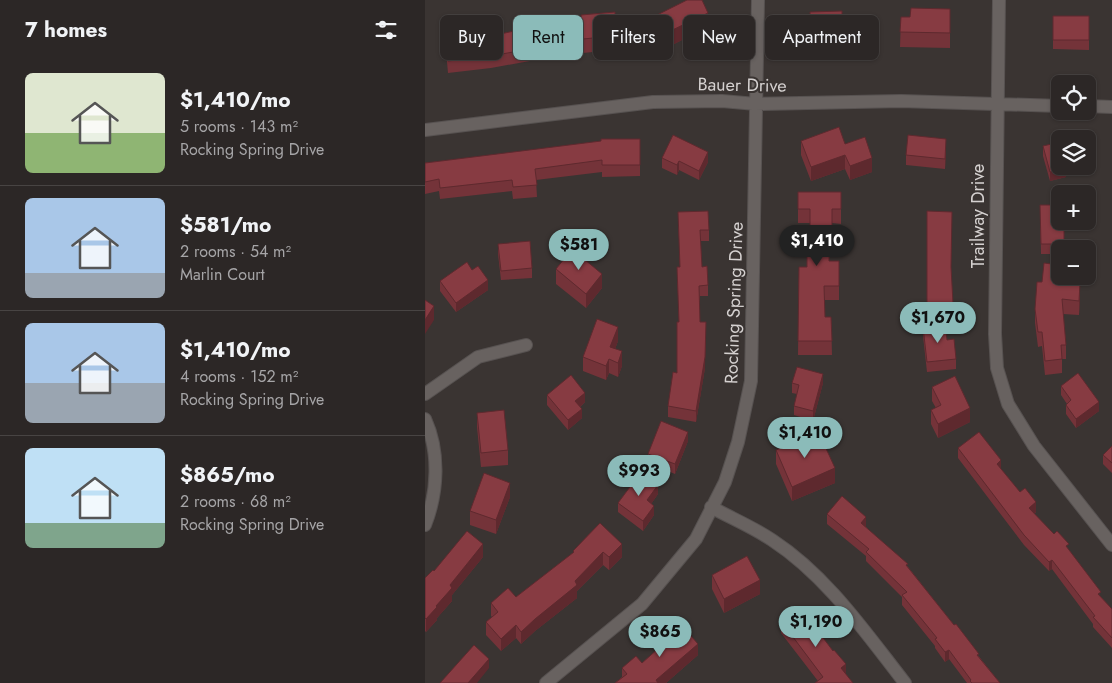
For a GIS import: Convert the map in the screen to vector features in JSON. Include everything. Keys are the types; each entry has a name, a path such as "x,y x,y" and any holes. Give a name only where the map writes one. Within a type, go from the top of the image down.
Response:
{"street":[{"name":"Rocking Spring Drive","path":"547,683 643,604 696,539 725,482 733,458 751,381 758,0"},
{"name":"Trailway Drive","path":"999,0 995,334 997,368 1008,404 1034,446 1112,545"},
{"name":"Bauer Drive","path":"425,130 653,102 722,101 756,104 901,101 1051,106"},
{"path":"1096,106 1112,107"},
{"path":"425,394 478,357 526,345"},
{"path":"425,419 436,465 432,506 425,525"},
{"path":"711,507 772,540 817,576 843,604 905,683"}],"building":[{"path":"687,0 702,0 708,13 704,15 683,15 683,25 673,30 673,15 657,15"},
{"path":"911,8 950,9 950,33 900,32 901,17 910,17"},
{"path":"842,11 842,15 810,15 810,12"},
{"path":"615,12 615,15 593,15 593,38 583,39 583,15 581,15"},
{"path":"1053,16 1089,16 1089,40 1053,40"},
{"path":"513,31 513,52 503,54 503,33"},
{"path":"839,127 845,144 865,137 872,158 850,166 845,155 811,167 801,141"},
{"path":"673,135 708,152 699,171 679,161 677,165 662,158"},
{"path":"908,135 946,139 945,159 906,155"},
{"path":"601,139 640,139 640,165 602,165 602,160 535,169 537,185 513,187 512,180 440,188 439,179 425,182 425,163 601,141"},
{"path":"1051,144 1050,172 1043,146"},
{"path":"798,192 841,192 841,209 832,209 829,261 839,261 839,286 824,286 825,317 831,317 832,341 798,341 799,267 807,267 807,246 810,246 810,209 798,209"},
{"path":"1040,205 1051,205 1051,230 1064,230 1064,240 1051,240 1051,244 1041,244"},
{"path":"708,211 709,230 700,230 702,267 707,266 708,285 699,286 700,322 706,322 705,357 696,411 668,406 673,372 677,373 677,322 679,322 677,267 680,267 678,212"},
{"path":"927,211 952,212 951,267 953,303 927,303"},
{"path":"530,241 532,268 501,271 498,244"},
{"path":"572,249 602,274 586,294 556,269"},
{"path":"467,262 472,270 478,266 488,280 456,303 440,281"},
{"path":"1044,263 1051,264 1051,285 1080,285 1079,301 1062,299 1066,345 1061,345 1062,359 1045,361 1042,332 1038,332 1035,309 1037,282 1042,282"},
{"path":"425,300 434,306 425,320"},
{"path":"597,319 618,327 610,347 622,351 618,363 609,359 606,366 583,357"},
{"path":"945,324 947,340 954,339 956,359 927,362 923,327"},
{"path":"797,367 823,374 813,411 794,406 799,385 792,383"},
{"path":"1078,373 1099,402 1076,419 1066,405 1071,400 1061,386"},
{"path":"571,375 585,393 575,401 582,409 568,420 547,395"},
{"path":"955,376 970,408 938,424 931,410 941,405 932,387"},
{"path":"504,410 508,450 481,453 477,413"},
{"path":"661,421 688,432 675,464 648,454"},
{"path":"818,431 835,468 792,487 776,450"},
{"path":"979,432 1001,460 997,464 1020,492 1025,488 1036,502 1029,508 1054,534 1057,531 1069,544 1066,546 1101,592 1098,594 1112,609 1112,638 1093,617 1095,616 1052,560 1049,562 1024,535 958,448"},
{"path":"1112,446 1112,463 1103,455"},
{"path":"641,472 658,485 647,500 654,506 643,521 618,503"},
{"path":"484,473 510,483 496,520 470,511"},
{"path":"842,496 866,517 861,523 908,564 906,565 954,625 956,624 979,654 977,655 1000,683 972,683 949,650 945,652 935,639 937,638 902,595 907,592 866,552 869,549 827,514"},
{"path":"600,523 622,544 609,557 603,552 575,581 577,585 521,632 516,625 501,639 486,622 498,612 491,603 508,588 516,597 574,552"},
{"path":"467,531 483,544 450,585 452,588 426,619 425,578 434,571"},
{"path":"747,556 760,580 724,599 712,575"},
{"path":"800,607 833,651 846,664 841,668 853,683 815,683 823,677 781,621"},
{"path":"678,621 698,644 656,680 658,683 615,683 627,674 622,668 636,656 642,663 669,639 664,634"},
{"path":"474,645 489,659 468,683 440,683"}]}
